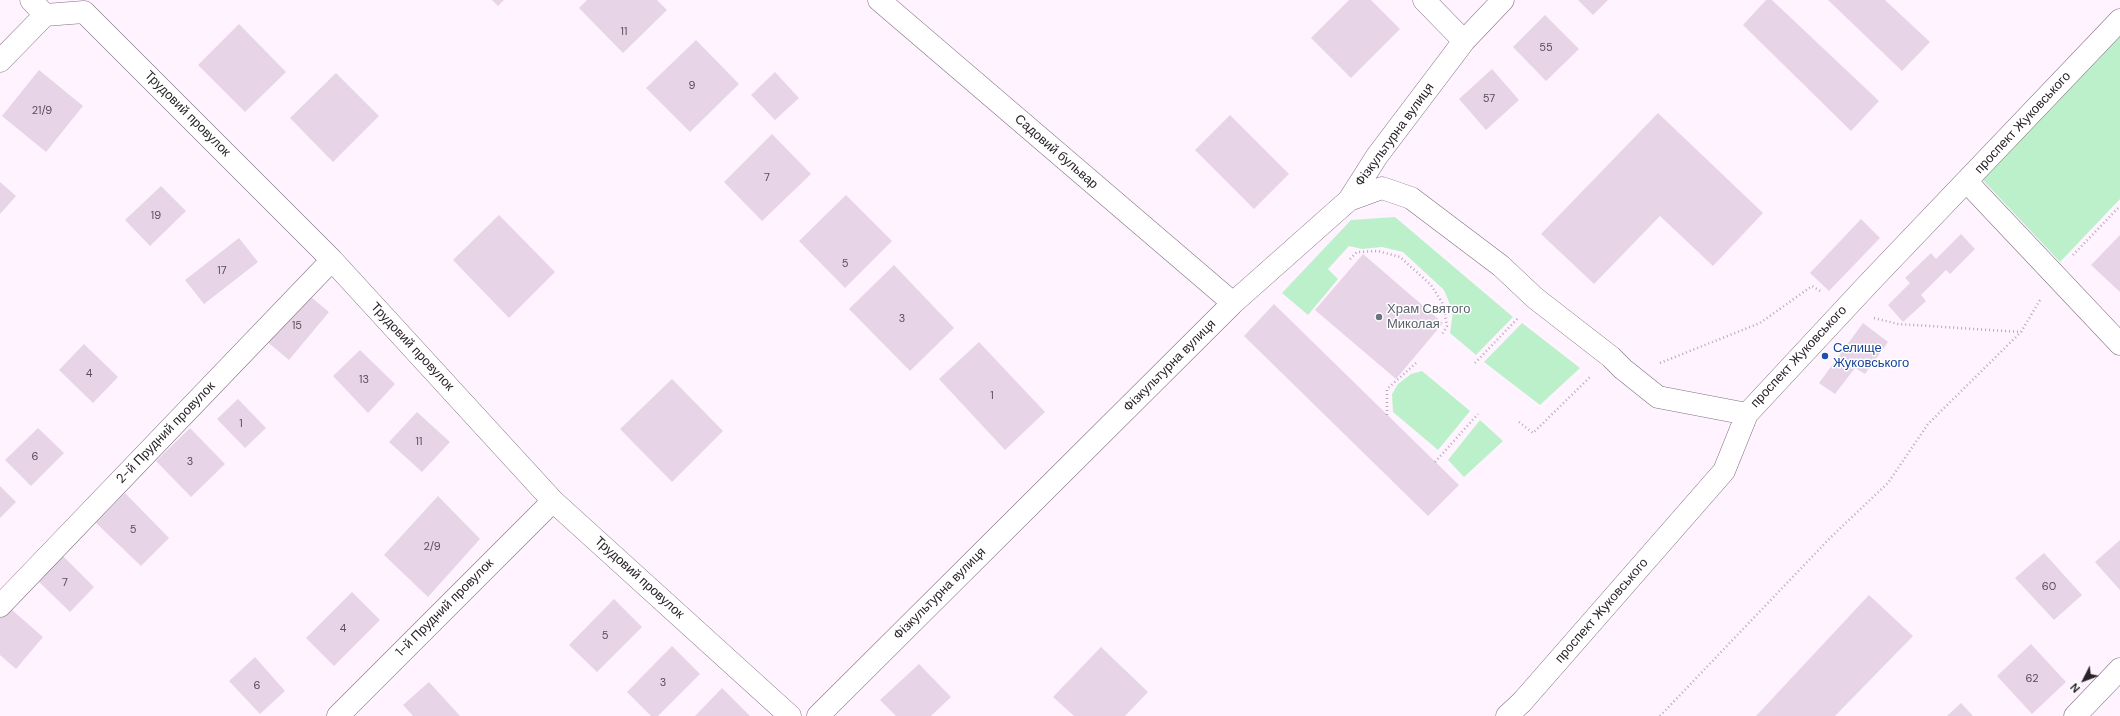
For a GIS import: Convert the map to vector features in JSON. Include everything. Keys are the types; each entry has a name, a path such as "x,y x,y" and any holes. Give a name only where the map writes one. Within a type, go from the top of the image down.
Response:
{"street":[{"name":"Садовий бульвар","path":"879,0 1233,303"},
{"path":"1424,0 1464,40"},
{"name":"Фізкультурна вулиця","path":"818,716 1233,303 1349,200 1377,156 1464,40 1503,0"},
{"path":"0,61 38,7"},
{"name":"Трудовий провулок","path":"38,7 84,12 332,260 553,500 790,716"},
{"name":"проспект Жуковського","path":"1521,711 1724,471 1747,414 1869,283 2120,20"},
{"path":"1967,182 2120,344"},
{"path":"1349,200 1382,188 1411,198 1500,266 1536,298 1611,356 1623,369 1658,397 1747,414"},
{"name":"2-й Прудний провулок","path":"0,606 332,260"},
{"name":"1-й Прудний провулок","path":"338,716 553,500"},
{"path":"2074,716 2120,669"}],"path":[{"path":"1660,716 1830,538 1888,483 1928,424 2021,332 2054,275 2120,206"},
{"path":"1350,259 1357,252 1371,251 1400,256 1431,285 1443,304 1447,326 1441,336"},
{"path":"1656,365 1760,322 1812,286"},
{"path":"1475,363 1536,298"},
{"path":"1867,316 1898,324 2021,332"},
{"path":"1519,422 1533,433 1611,356"},
{"path":"1387,415 1387,389 1416,363"},
{"path":"1435,462 1478,414"}],"green space":[{"path":"2120,31 2120,199 2060,262 1979,176"},
{"path":"1395,217 1513,317 1476,355 1450,333 1453,312 1444,290 1403,252 1382,247 1362,249 1349,246 1328,269 1338,279 1308,315 1282,293 1351,220"},
{"path":"1522,323 1580,368 1540,405 1484,362"},
{"path":"1422,371 1470,411 1438,450 1393,412 1392,394 1398,384 1411,374"},
{"path":"1480,420 1503,441 1464,477 1448,460"}],"building":[{"path":"492,0 504,0 498,6"},
{"path":"587,0 657,0 667,10 623,53 579,8"},
{"path":"1349,0 1371,0 1400,29 1351,78 1311,38"},
{"path":"1578,0 1608,0 1593,15"},
{"path":"1766,0 1772,0 1879,101 1851,131 1743,25"},
{"path":"1828,0 1885,0 1930,42 1902,71"},
{"path":"1545,15 1579,49 1546,81 1513,47"},
{"path":"239,24 286,72 245,112 198,65"},
{"path":"696,40 739,84 690,132 646,88"},
{"path":"1492,69 1519,100 1486,130 1459,99"},
{"path":"39,70 83,106 46,152 2,116"},
{"path":"775,72 799,98 775,120 751,95"},
{"path":"336,73 379,116 333,162 290,118"},
{"path":"1658,113 1763,213 1713,266 1660,216 1594,284 1541,234"},
{"path":"1230,115 1289,174 1254,209 1195,150"},
{"path":"772,134 811,174 762,221 724,182"},
{"path":"0,182 16,196 0,214"},
{"path":"161,186 186,211 150,246 125,220"},
{"path":"846,195 892,241 845,288 799,241"},
{"path":"499,215 555,272 509,318 453,260"},
{"path":"1861,219 1880,238 1829,291 1810,273"},
{"path":"1961,234 1975,249 1950,274 1946,270 1921,295 1926,301 1903,322 1888,305 1910,283 1905,278 1931,253 1936,259"},
{"path":"2120,235 2120,292 2091,265"},
{"path":"239,238 258,262 204,304 185,280"},
{"name":"Храм Святого Миколая","path":"1363,254 1443,323 1396,379 1315,310"},
{"path":"894,265 954,328 910,371 849,309"},
{"path":"305,292 329,312 289,360 265,340"},
{"path":"1274,304 1459,485 1428,516 1244,336"},
{"path":"1863,323 1888,342 1865,374 1855,368 1835,394 1819,383"},
{"path":"979,342 1045,412 1005,450 939,379"},
{"path":"84,344 118,377 93,403 59,370"},
{"path":"360,350 395,384 368,413 333,376"},
{"path":"672,379 723,431 672,482 620,429"},
{"path":"238,399 266,428 245,448 217,419"},
{"path":"417,412 450,442 422,472 389,442"},
{"path":"38,428 64,453 31,486 5,460"},
{"path":"190,428 225,464 191,497 156,461"},
{"path":"0,486 16,502 0,518"},
{"path":"125,493 169,538 141,566 96,523"},
{"path":"438,496 480,539 428,597 384,555"},
{"path":"2120,540 2120,590 2095,562"},
{"path":"60,553 94,587 70,612 35,578"},
{"path":"2044,553 2082,595 2054,620 2015,578"},
{"path":"352,592 380,620 334,666 306,638"},
{"path":"1869,595 1913,636 1835,716 1756,716"},
{"path":"614,599 642,627 597,672 569,645"},
{"path":"4,603 43,637 16,669 0,655 0,607"},
{"path":"2031,644 2066,682 2032,714 1997,676"},
{"path":"672,646 700,674 658,716 651,716 627,692"},
{"path":"1101,647 1148,692 1125,716 1074,716 1053,697"},
{"path":"255,657 285,691 260,714 229,681"},
{"path":"919,664 951,697 931,716 896,716 880,700"},
{"path":"429,682 460,716 413,716 403,705"},
{"path":"722,688 750,716 695,716"},
{"path":"1961,703 1973,716 1947,716"}],"place":[{"name":"Храм Святого Миколая","path":"1379,317"},
{"name":"Селище Жуковського","path":"1825,356"}]}
